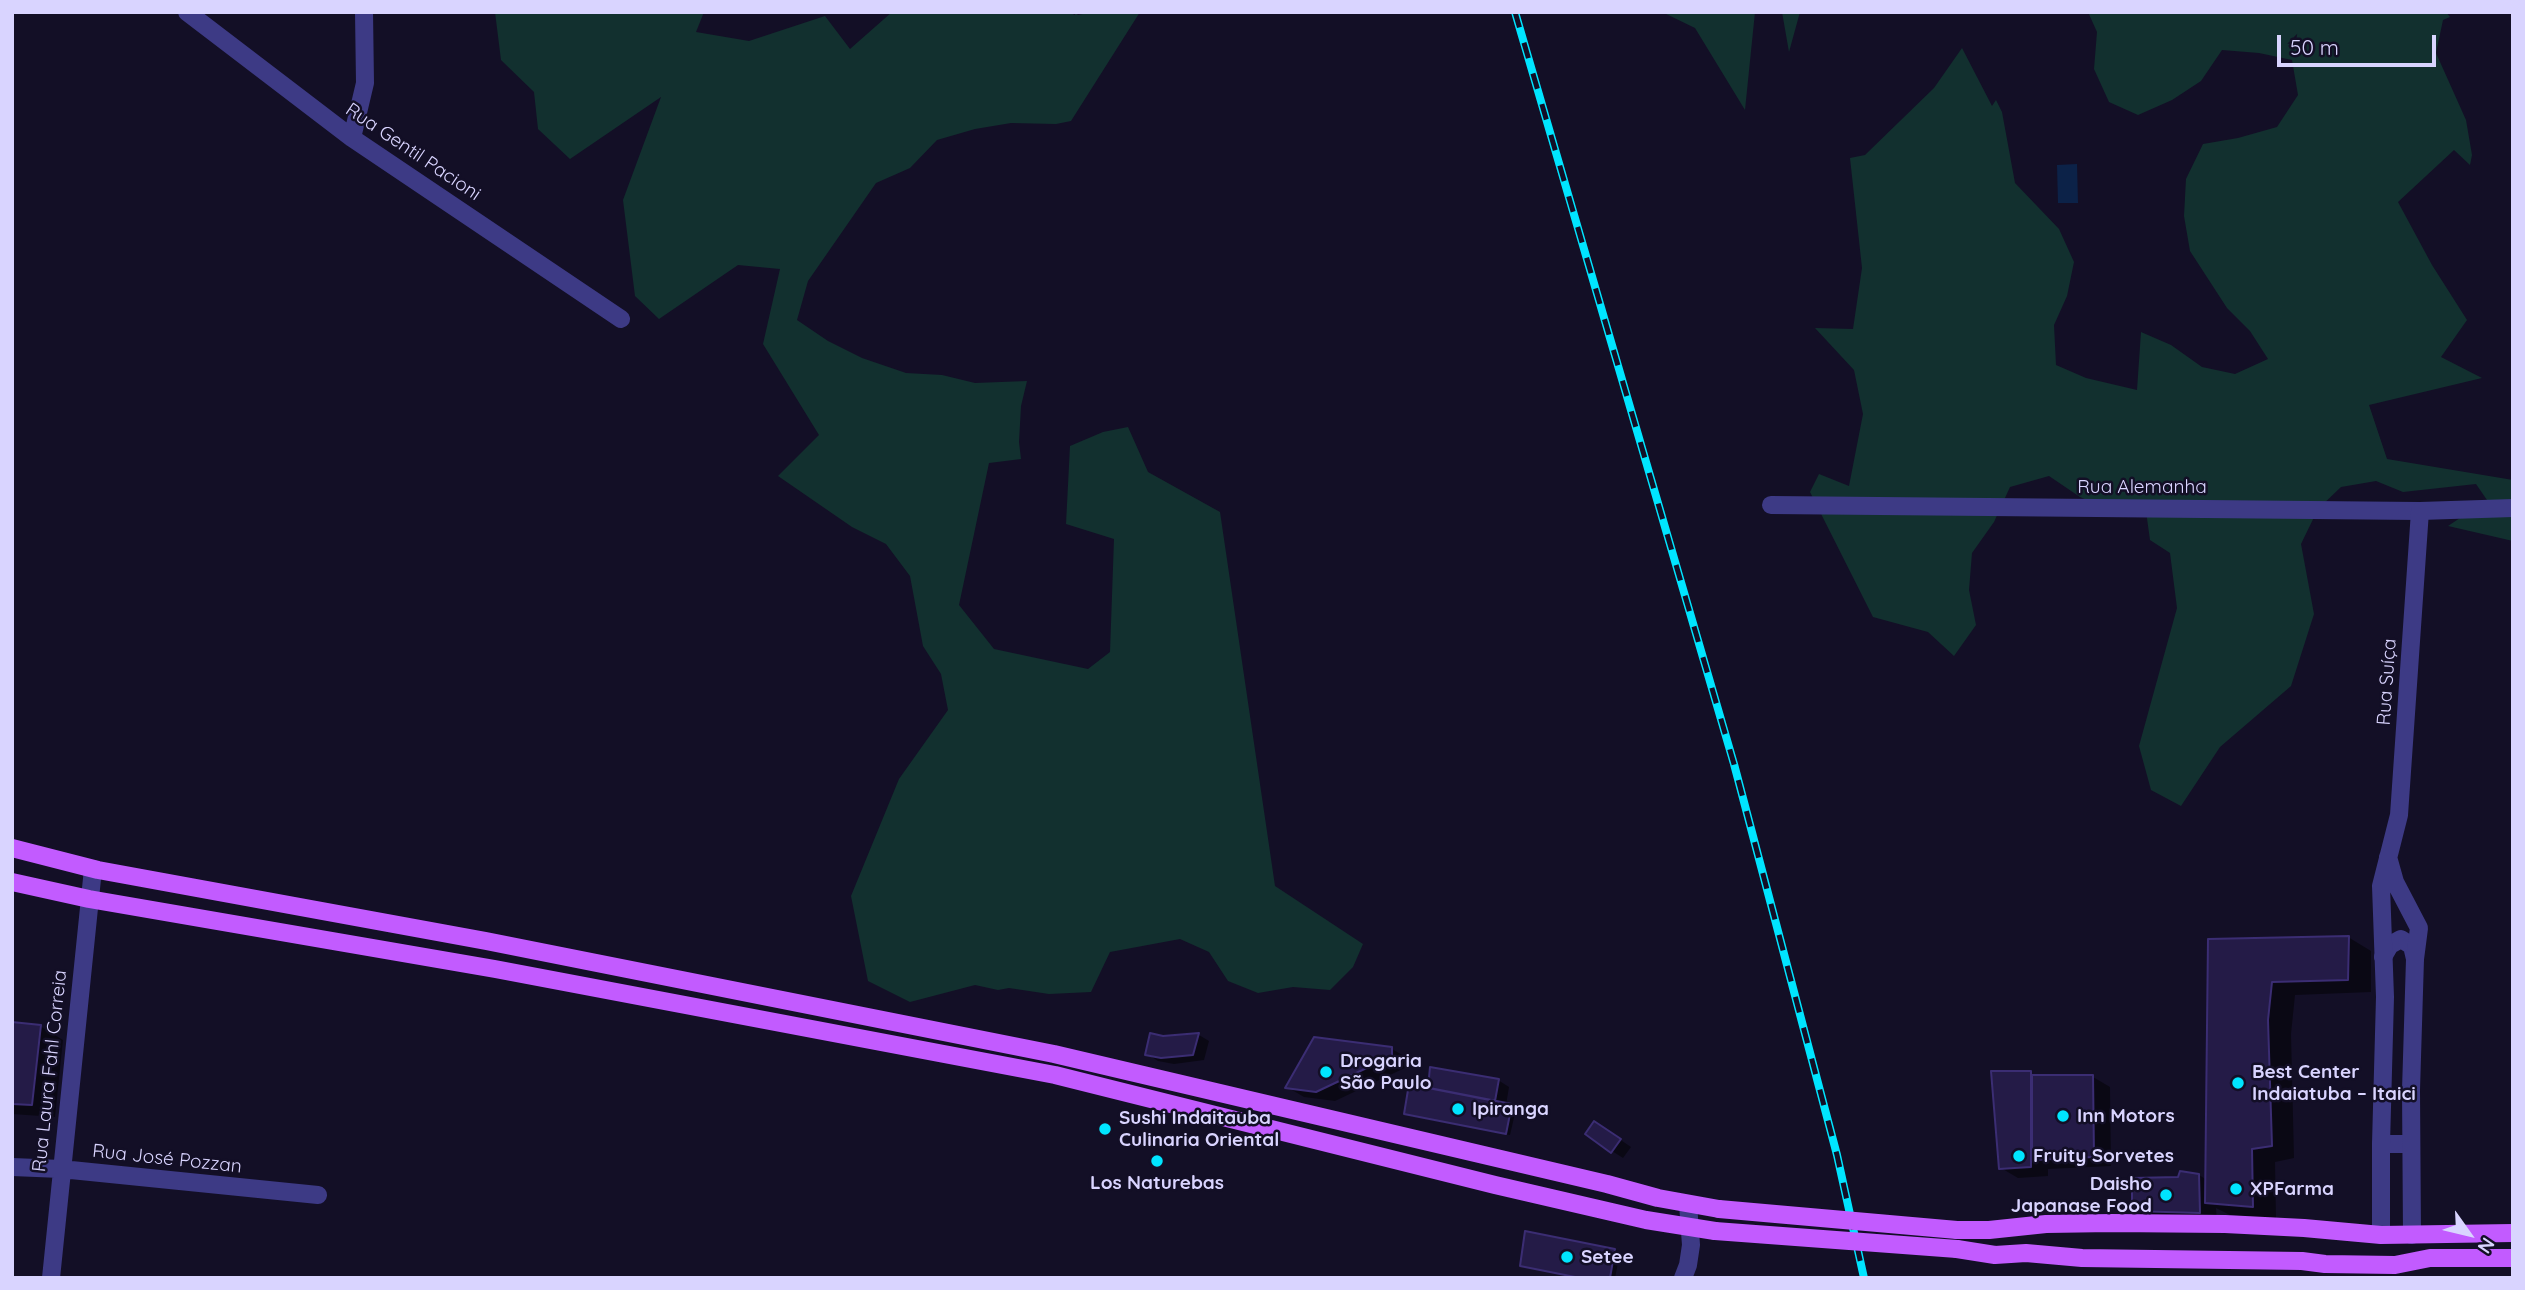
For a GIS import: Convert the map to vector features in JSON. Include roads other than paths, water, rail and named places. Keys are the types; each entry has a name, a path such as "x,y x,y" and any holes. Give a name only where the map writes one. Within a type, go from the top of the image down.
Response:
{"main road":[{"path":"12,848 93,869 486,941 1054,1054 1688,1204 1719,1209 1957,1230 1989,1230 2046,1224 2213,1224 2381,1235 2513,1233"},
{"path":"12,882 89,899 495,969 1055,1075 1495,1185 1689,1228 1957,1249 1994,1255 2026,1253 2082,1258 2395,1265 2430,1258 2513,1258"},
{"path":"2381,1235 2398,1249 2430,1258"},
{"path":"2325,1264 2371,1256 2379,1247 2381,1235"}],"street":[{"name":"Rua Gentil Pacioni","path":"187,12 352,138 621,319"},
{"path":"352,138 365,83 364,12"},
{"name":"Rua Alemanha","path":"1771,505 2420,511 2513,508"},
{"name":"Rua Suíça","path":"2381,1235 2385,997 2381,886 2399,814 2420,511"},
{"path":"2388,855 2395,882 2419,928 2415,959 2412,1235"},
{"name":"Rua Laura Fahl Correia","path":"51,1278 93,869"},
{"path":"2384,957 2390,945 2401,939 2412,946 2415,959"},
{"path":"2381,1144 2411,1144"},
{"name":"Rua José Pozzan","path":"12,1167 61,1169 318,1195"},
{"path":"1683,1278 1691,1245 1688,1204"}],"water":[{"path":"2077,164 2078,203 2058,203 2057,165"}],"railway":[{"path":"1515,12 1734,764 1837,1155 1864,1278"}],"place":[{"name":"Drogaria São Paulo","path":"1326,1072"},
{"name":"Best Center Indaiatuba – Itaici","path":"2238,1083"},
{"name":"Ipiranga","path":"1458,1109"},
{"name":"Inn Motors","path":"2063,1116"},
{"name":"Sushi Indaitauba Culinaria Oriental","path":"1105,1129"},
{"name":"Fruity Sorvetes","path":"2019,1156"},
{"name":"Los Naturebas","path":"1157,1161"},
{"name":"XPFarma","path":"2236,1189"},
{"name":"Daisho Japanase Food","path":"2166,1195"},
{"name":"Setee","path":"1567,1257"}]}
